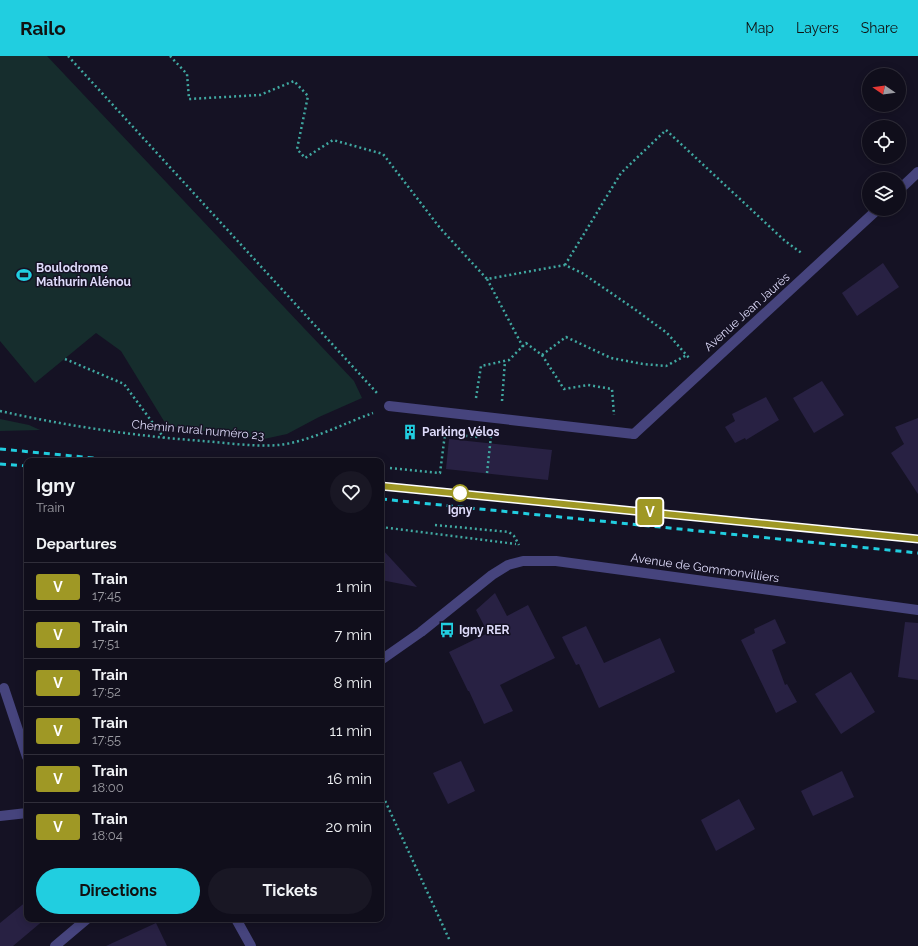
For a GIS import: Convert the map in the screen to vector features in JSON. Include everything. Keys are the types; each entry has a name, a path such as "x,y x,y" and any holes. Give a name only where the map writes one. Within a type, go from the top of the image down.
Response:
{"street":[{"path":"906,183 918,172"},
{"name":"Avenue Jean Jaurès","path":"616,431 634,434 870,216"},
{"path":"389,406 616,431"},
{"name":"Avenue de Gommonvilliers","path":"384,658 421,632 492,575 508,565 523,561 556,561 918,610"},
{"path":"4,688 24,748"},
{"path":"0,816 24,813"},
{"path":"55,946 83,922"},
{"path":"238,922 251,946"}],"path":[{"path":"68,56 389,406"},
{"path":"170,56 187,74 189,99 260,95 294,81 308,96 297,150 305,158 333,140 384,154 440,228 488,279 523,347"},
{"path":"565,265 621,173 666,130 786,241 818,264"},
{"path":"488,279 565,265 582,274 667,333 702,371"},
{"path":"542,355 566,337 611,358 643,364 666,366 687,355"},
{"path":"473,416 481,366 509,360 526,343 542,355 564,389 588,385 612,390 616,431"},
{"path":"64,359 124,384 165,438"},
{"path":"500,419 505,361"},
{"name":"Chemin rural numéro 23","path":"0,411 51,422 165,438 238,444 278,445 299,441 389,406"},
{"path":"390,468 440,473 445,434 466,436"},
{"path":"487,473 490,444"},
{"path":"384,527 434,532 518,544 514,536 509,532 435,525"},
{"path":"384,798 450,941"}],"green space":[{"path":"0,56 47,56 354,381 362,398 319,417 287,434 264,439 167,426 121,351 96,333 35,383 0,341"},
{"path":"0,419 29,425 40,430 0,431"}],"building":[{"path":"883,263 899,287 857,316 842,293"},
{"path":"822,381 844,415 814,433 793,398"},
{"path":"766,397 779,420 746,440 745,438 735,443 725,427 735,421 732,414"},
{"path":"918,418 918,494 891,453 904,444 895,427"},
{"name":"Igny","path":"449,439 552,450 548,480 446,469"},
{"path":"384,551 417,587 384,581"},
{"path":"495,593 507,616 528,605 555,658 500,685 513,711 484,724 449,652 488,633 476,610"},
{"path":"775,619 786,643 772,650 785,685 787,684 797,702 776,713 741,640 755,633 754,629"},
{"path":"905,622 918,623 918,680 898,677"},
{"path":"586,626 604,663 660,638 675,672 599,708 579,664 576,665 562,637"},
{"path":"851,672 875,712 841,734 815,694"},
{"path":"461,761 475,791 448,804 433,773"},
{"path":"842,771 854,797 813,816 801,791"},
{"path":"739,799 755,829 716,851 701,820"},
{"path":"24,903 24,922 41,922 13,946 0,946 0,923"},
{"path":"156,923 167,946 106,946"}],"railway":[{"path":"0,449 94,458"},
{"path":"0,464 24,466"},
{"path":"384,486 918,539"},
{"path":"384,499 918,553"}],"train":[{"name":"V","path":"384,486 918,539"}],"place":[{"name":"Boulodrome Mathurin Alénou","path":"24,275"},
{"name":"Parking Vélos","path":"410,432"},
{"name":"Igny","path":"460,493"},
{"name":"Igny RER","path":"447,630"}]}
